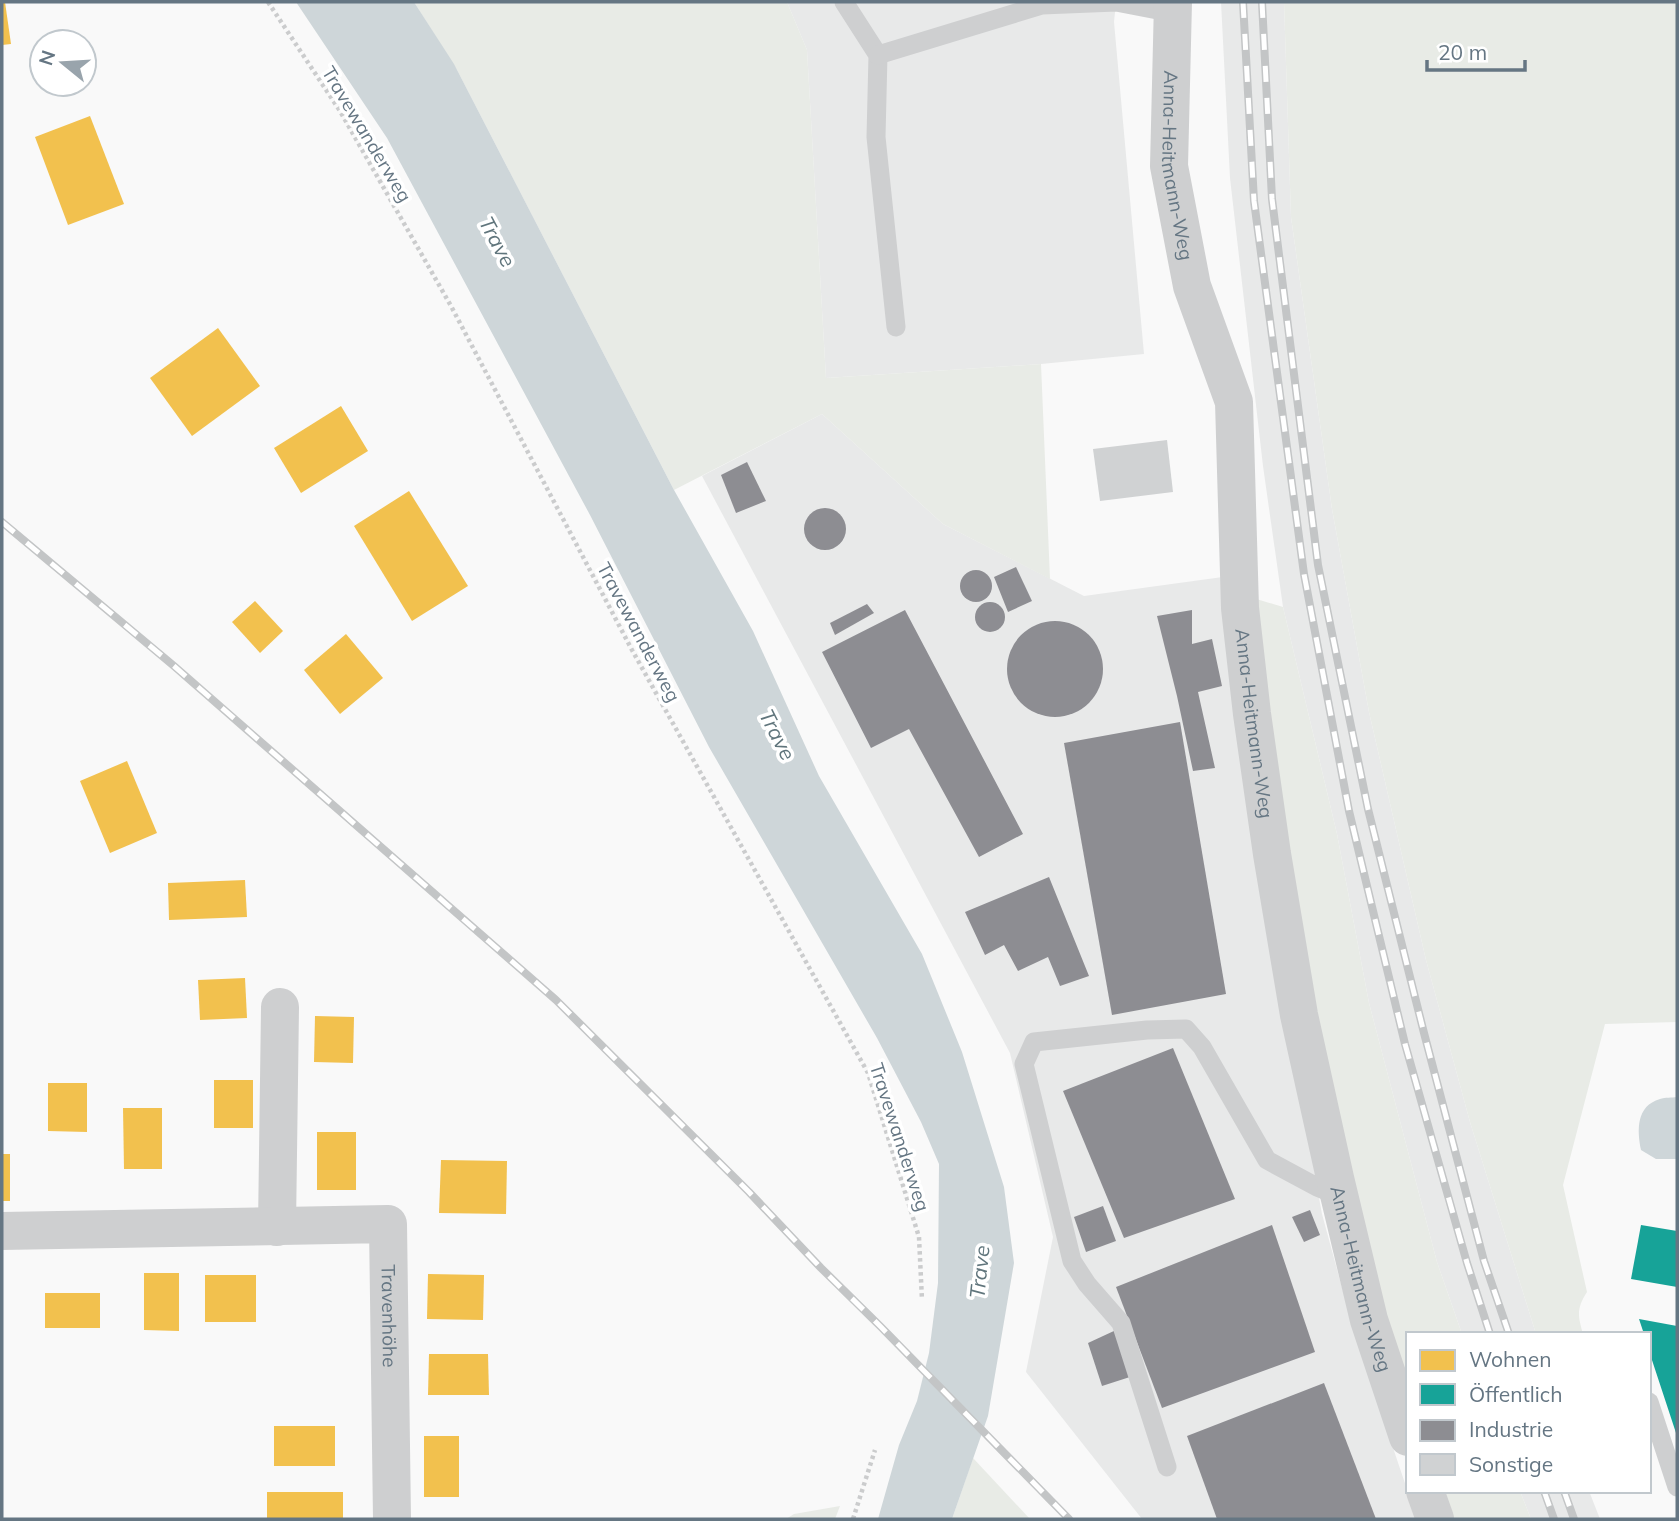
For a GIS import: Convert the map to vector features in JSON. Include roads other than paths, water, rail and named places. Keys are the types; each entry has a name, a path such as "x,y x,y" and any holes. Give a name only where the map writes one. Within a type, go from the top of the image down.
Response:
{"street":[{"name":"Anna-Heitmann-Weg","path":"1173,7 1169,166 1192,286 1234,402 1240,608 1272,853 1299,1015 1339,1196 1369,1320 1406,1431"},
{"path":"277,1227 280,1007"},
{"name":"Travenhöhe","path":"2,1231 388,1224 392,1519"},
{"path":"1426,1493 1435,1519"}],"lane":[{"path":"844,2 878,55 876,137 896,327"},
{"path":"878,55 1042,4 1116,2 1173,7"},
{"path":"1167,1467 1121,1323 1087,1284 1072,1261 1024,1064 1034,1042 1147,1030 1186,1029 1202,1047 1266,1160 1339,1196"},
{"path":"1651,1408 1677,1487"}],"water":[{"name":"Trave","path":"296,2 414,2 454,64 674,490 753,631 819,776 922,954 962,1052 1004,1187 1014,1263 988,1416 952,1519 878,1519 899,1445 917,1401 929,1353 938,1283 939,1164 921,1122 877,1038 709,747 590,515 387,138"},
{"path":"1677,1097 1677,1159 1656,1159 1641,1150 1639,1127 1642,1113 1652,1102"}],"railway":[{"path":"1243,2 1254,201 1304,574 1349,811 1405,1044 1489,1332"},
{"path":"1262,2 1272,199 1318,565 1368,809 1484,1261 1508,1332"},
{"path":"2,522 174,666 556,1000 749,1192 1069,1519"},
{"path":"1545,1493 1554,1519"},
{"path":"1565,1493 1574,1519"}]}
